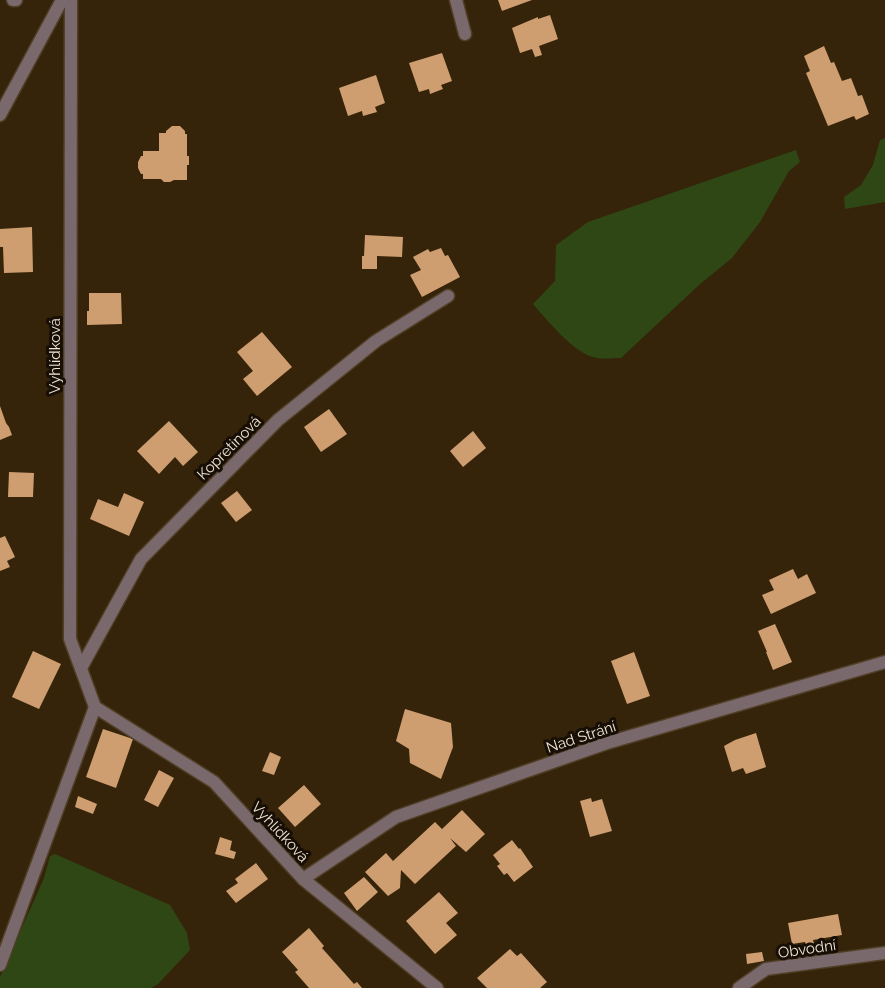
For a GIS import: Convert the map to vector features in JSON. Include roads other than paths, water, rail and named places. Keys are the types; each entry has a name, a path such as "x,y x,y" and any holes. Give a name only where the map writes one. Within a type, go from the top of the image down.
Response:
{"street":[{"path":"0,115 62,0"},
{"name":"Vyhlídková","path":"71,0 70,639 95,708 214,782 303,879 437,988"},
{"path":"456,0 465,34"},
{"name":"Kopretinová","path":"81,668 141,559 149,550 278,420 376,341 448,296"},
{"name":"Nad Strání","path":"303,879 396,817 608,743 885,662"},
{"path":"0,965 95,708"},
{"name":"Obvodní","path":"739,988 766,969 885,953"}]}
